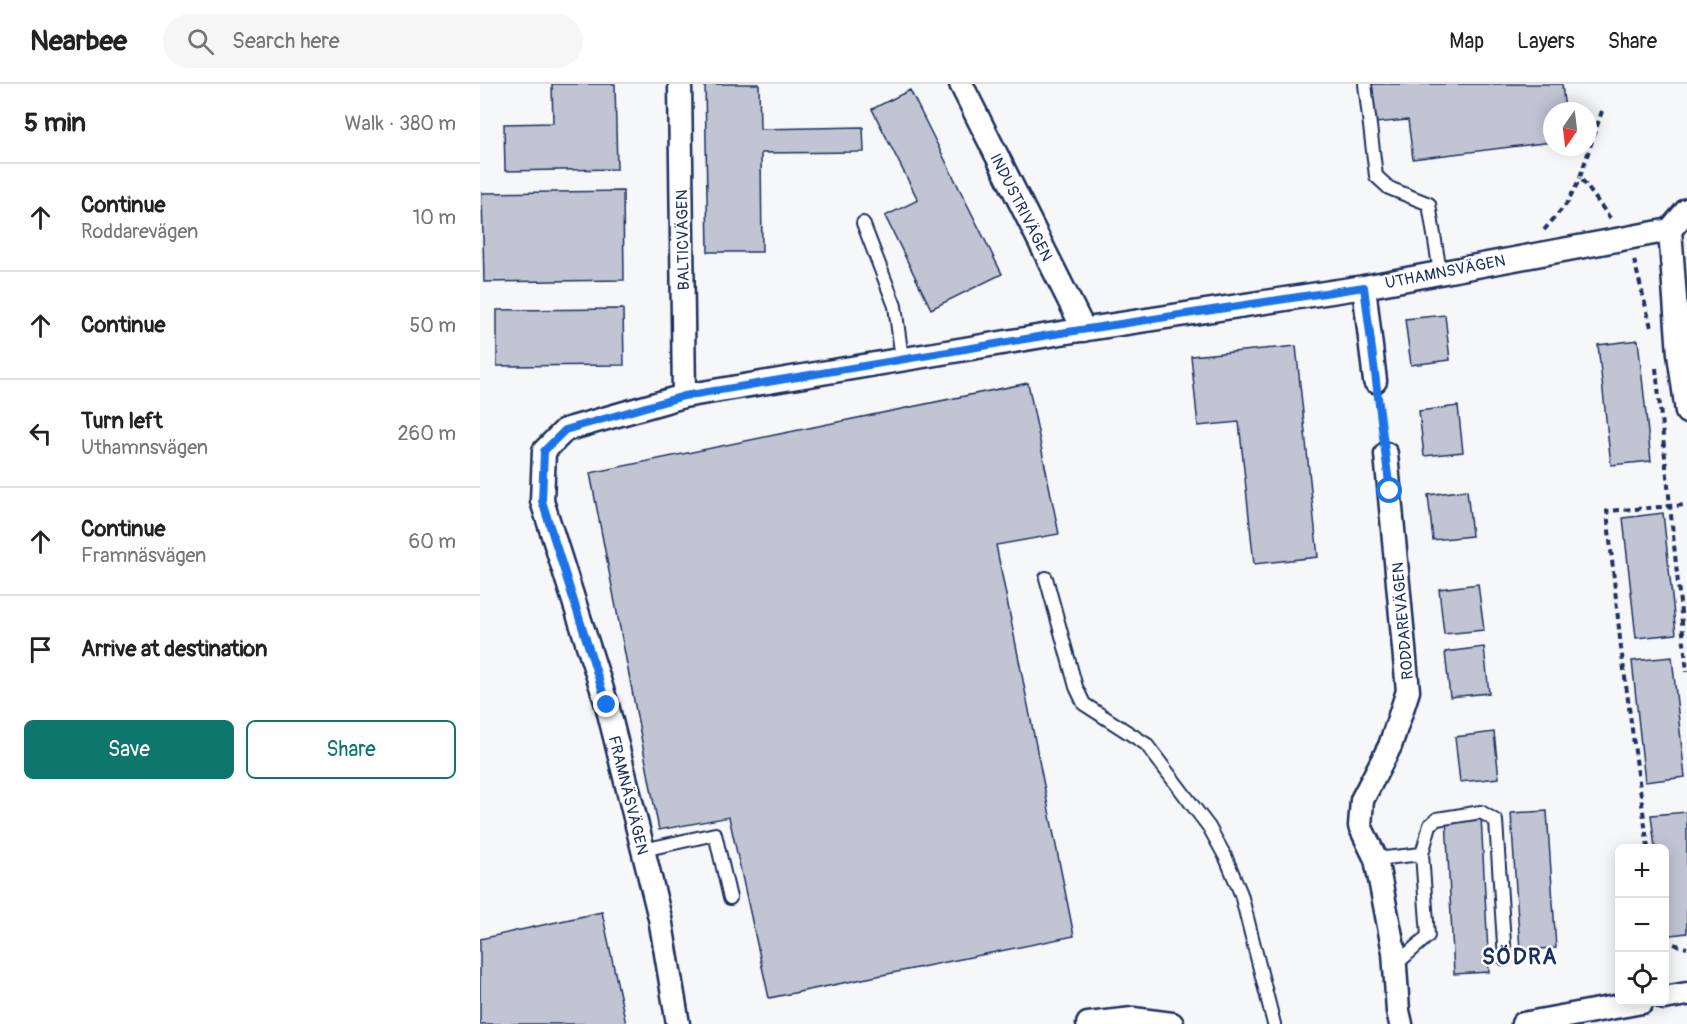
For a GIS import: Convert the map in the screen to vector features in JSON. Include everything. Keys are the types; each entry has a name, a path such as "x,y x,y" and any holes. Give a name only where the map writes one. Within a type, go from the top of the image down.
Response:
{"street":[{"name":"BALTICVÄGEN","path":"680,84 684,396"},
{"name":"INDUSTRIVÄGEN","path":"961,84 1084,330"},
{"path":"1687,210 1670,230 1679,354 1687,412"},
{"name":"UTHAMNSVÄGEN","path":"542,501 544,451 565,430 684,396 902,359 1364,287 1670,230"},
{"path":"1364,287 1375,381"},
{"name":"RODDAREVÄGEN","path":"1386,454 1408,691 1390,746 1362,800 1360,826 1376,859 1394,952 1393,967 1401,1024"},
{"name":"FRAMNÄSVÄGEN","path":"542,501 607,705 660,918 678,1024"},
{"path":"1669,997 1687,994"},
{"path":"1523,1024 1620,1006"},
{"path":"1088,1024 1133,1019 1172,1024"}],"lane":[{"path":"1365,84 1376,176 1389,188 1429,204 1440,272"},
{"path":"863,223 895,306 902,359"},
{"path":"1046,578 1076,687 1084,704 1146,744 1209,827 1226,858 1241,894 1274,1024"},
{"path":"1393,967 1428,936 1422,854 1430,825 1437,819 1481,812 1496,821 1505,959"},
{"path":"643,850 716,834 730,898"},
{"path":"1376,859 1422,854"}],"path":[{"path":"1602,111 1580,177 1606,214 1628,237 1653,341"},
{"path":"1656,365 1687,672"},
{"path":"1375,381 1386,454"},
{"path":"1646,844 1621,648 1607,511 1687,505"},
{"path":"1669,942 1687,948"}],"building":[{"path":"552,84 615,84 617,169 505,171 504,124 553,123"},
{"path":"705,84 759,84 760,129 863,127 864,152 761,153 762,252 708,252"},
{"path":"1371,84 1562,84 1564,102 1543,102 1543,143 1413,159 1408,120 1375,123"},
{"path":"910,90 1002,274 931,309 885,216 918,200 872,109"},
{"path":"623,191 624,280 484,282 482,193"},
{"path":"623,309 624,365 497,366 497,310"},
{"path":"1445,315 1450,360 1411,365 1405,319"},
{"path":"1638,340 1651,461 1611,465 1598,345"},
{"path":"1296,346 1318,557 1254,564 1239,422 1198,426 1191,356"},
{"path":"1028,383 1059,534 996,545 1074,936 769,998 729,817 659,830 590,473"},
{"path":"1458,406 1463,452 1424,456 1419,411"},
{"path":"1467,490 1472,536 1433,540 1428,495"},
{"path":"1663,513 1676,634 1636,638 1623,518"},
{"path":"1478,584 1484,630 1444,634 1439,589"},
{"path":"1484,647 1489,693 1450,697 1445,652"},
{"path":"1672,657 1685,777 1645,782 1632,661"},
{"path":"1494,732 1499,778 1460,782 1455,737"},
{"path":"1547,811 1556,948 1520,950 1511,813"},
{"path":"1687,812 1687,933 1669,935 1669,844 1655,844 1651,815"},
{"path":"1481,816 1489,972 1454,974 1446,818"},
{"path":"602,912 626,1024 480,1024 480,939"}],"district":[{"name":"SÖDRA","path":"1520,956"}],"route":[{"path":"607,705 542,501 544,451 565,430 684,396 1061,333 1364,287 1390,491"}]}
